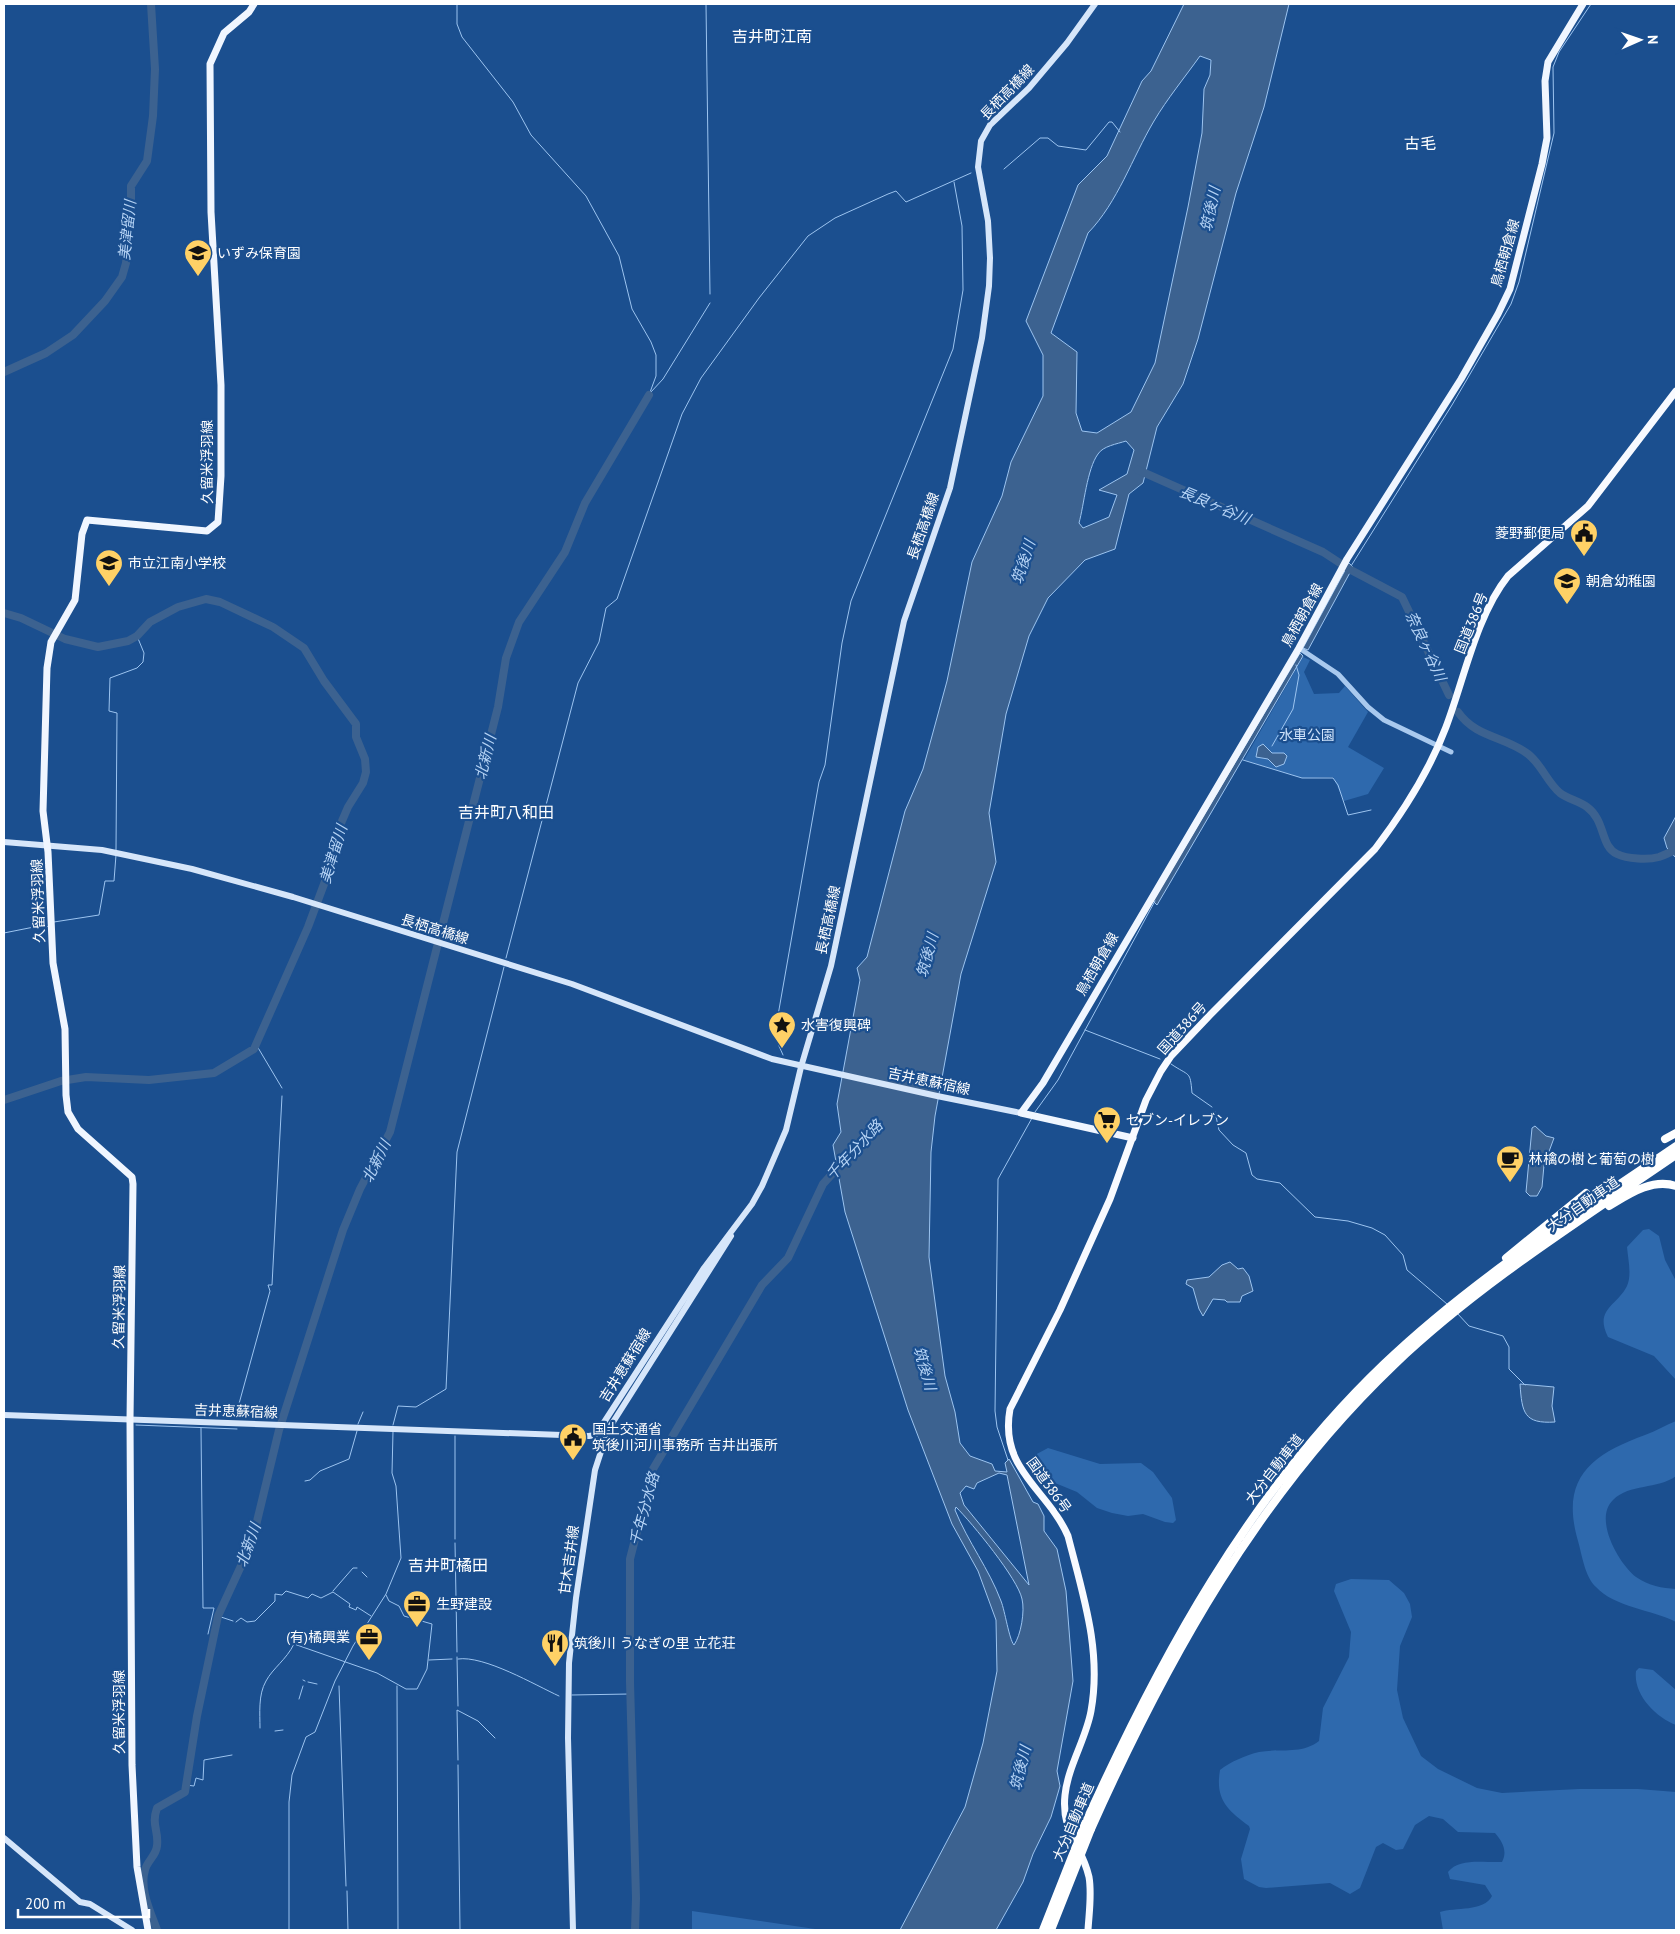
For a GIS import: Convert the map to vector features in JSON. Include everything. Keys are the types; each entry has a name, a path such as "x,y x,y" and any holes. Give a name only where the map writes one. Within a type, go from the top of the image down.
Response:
{"highway":[{"name":"国道386号","path":"1088,1930 1089,1878 1083,1860 1070,1835 1066,1817 1065,1794 1091,1714 1096,1654 1068,1536 1062,1522 1020,1469 1011,1450 1006,1428 1010,1409 1060,1310 1110,1199 1150,1092 1171,1056 1376,849 1410,802 1439,746 1478,636 1500,585 1588,506 1676,392"},
{"path":"1665,1139 1676,1133"},
{"name":"大分自動車道","path":"1043,1930 1135,1718 1172,1646 1237,1539 1284,1474 1334,1415 1385,1364 1442,1313 1503,1266 1676,1146"},
{"name":"大分自動車道","path":"1051,1930 1088,1828 1142,1719 1196,1620 1244,1542 1289,1480 1341,1419 1396,1364 1449,1318 1510,1271 1676,1155"},
{"path":"1510,1271 1628,1196 1651,1185 1667,1184 1676,1186"},
{"path":"1442,1313 1586,1193"}],"main road":[{"name":"久留米浮羽線","path":"148,1930 136,1867 133,1797 130,1420 133,1184 132,1177 78,1128 68,1112 65,1029 53,963 52,919 43,811 47,668 51,642 75,600 82,534 87,520 207,531 218,522 221,476 221,385 211,212 210,64 224,33 249,12 254,4"},
{"name":"長栖高橋線","path":"4,842 118,853 192,869 323,906 620,1000 736,1046 803,1067 831,966 904,621 950,488 982,338 989,286 990,258 988,221 978,167 981,141 990,125 1029,88 1067,44 1095,4"},
{"name":"鳥栖朝倉線","path":"1021,1113 1043,1083 1300,649 1347,559 1461,379 1510,288 1546,138 1545,81 1548,62 1582,4"},
{"name":"吉井恵蘇宿線","path":"4,1415 595,1435 699,1276 733,1232 759,1192 786,1130 803,1067 1021,1113"},
{"path":"1021,1113 1132,1138"},
{"name":"甘木吉井線","path":"573,1930 568,1748 569,1663 576,1598 595,1470 608,1430 728,1245 733,1232"},
{"path":"4,1838 80,1902 90,1904 132,1930"}],"street":[{"path":"1300,649 1338,674 1368,707 1384,720 1451,752"}],"green space":[{"name":"水車公園","path":"1303,657 1310,660 1304,672 1314,694 1339,693 1345,686 1368,712 1348,747 1384,768 1368,794 1344,801 1333,777 1302,778 1244,760"},
{"path":"1649,1229 1659,1236 1665,1260 1676,1281 1676,1380 1654,1356 1608,1337 1604,1328 1605,1314 1608,1308 1623,1293 1627,1286 1629,1267 1627,1247 1643,1230"},
{"path":"1676,1421 1676,1476 1661,1483 1627,1491 1620,1495 1613,1500 1608,1508 1606,1518 1611,1541 1629,1571 1641,1580 1651,1584 1676,1589 1676,1622 1623,1604 1604,1594 1592,1583 1584,1565 1578,1541 1573,1519 1573,1501 1577,1485 1584,1472 1595,1461 1609,1451"},
{"path":"1048,1448 1100,1464 1141,1463 1153,1472 1172,1498 1176,1520 1173,1523 1143,1514 1128,1516 1112,1513 1097,1508 1077,1492 1038,1476 1034,1471 1033,1456"},
{"path":"1351,1579 1389,1580 1404,1593 1410,1604 1412,1617 1400,1646 1397,1690 1403,1718 1421,1756 1438,1769 1477,1788 1502,1793 1579,1789 1638,1789 1676,1792 1676,1930 1443,1930 1440,1912 1483,1905 1492,1896 1485,1885 1450,1879 1448,1872 1459,1864 1502,1862 1504,1850 1502,1843 1495,1833 1458,1832 1443,1819 1429,1816 1415,1825 1403,1849 1396,1850 1383,1843 1376,1847 1360,1888 1350,1894 1330,1883 1266,1888 1259,1887 1244,1879 1241,1859 1250,1829 1224,1803 1219,1789 1220,1770 1254,1753 1297,1750 1319,1741 1323,1708 1349,1657 1351,1632 1334,1591 1336,1584"},
{"path":"1639,1668 1653,1670 1676,1690 1676,1725 1660,1716 1647,1704 1638,1688 1636,1680 1636,1671"},
{"path":"692,1911 822,1930 692,1930"}],"water":[{"name":"筑後川","path":"1184,4 1289,4 1264,107 1236,193 1198,339 1183,384 1157,427 1143,483 1129,494 1115,549 1085,560 1048,598 1029,636 1006,714 989,813 996,862 961,974 935,1116 931,1152 929,1257 945,1376 955,1412 960,1443 970,1456 992,1464 995,1471 1007,1472 1005,1463 1009,1459 1033,1502 1038,1504 1044,1516 1044,1531 1057,1549 1066,1591 1073,1681 1057,1771 1060,1786 1051,1817 1033,1854 1023,1882 996,1930 900,1930 965,1807 983,1743 997,1671 996,1620 978,1571 952,1524 908,1410 845,1212 833,1145 841,1132 837,1104 860,980 857,968 867,957 905,811 923,769 947,681 972,562 1002,496 1011,462 1043,396 1043,355 1026,321 1078,185 1107,156 1142,81 1151,71","holes":["1200,56 1211,60 1210,75 1204,89 1202,133 1155,363 1131,412 1097,433 1082,431 1076,413 1077,352 1051,333 1088,233 1108,208 1146,135 1170,96","1126,441 1134,450 1127,474 1099,490 1117,495 1109,517 1083,528 1079,523 1088,478 1100,451","999,1473 1007,1475 1029,1585 964,1505 960,1493 966,1486 974,1489 977,1483","956,1507 983,1538 1004,1565 1019,1590 1023,1604 1023,1616 1019,1635 1014,1645 996,1589 955,1510"]},
{"path":"1349,563 1353,567 1308,650 1303,648"},
{"path":"1300,653 1303,656 1157,905 1153,901"},
{"path":"1263,744 1272,753 1284,753 1287,756 1284,764 1276,767 1268,759 1256,757 1258,747"},
{"path":"1676,816 1676,858 1667,848 1664,838"},
{"path":"1535,1126 1546,1136 1554,1138 1544,1165 1542,1187 1537,1196 1530,1196 1526,1192 1532,1128"},
{"path":"1230,1262 1238,1269 1243,1268 1249,1276 1253,1291 1242,1296 1240,1302 1213,1299 1203,1316 1193,1288 1186,1284 1187,1280 1209,1277 1222,1265"},
{"path":"1520,1384 1554,1387 1552,1406 1555,1422 1537,1421 1527,1415 1522,1402"}],"waterway":[{"name":"美津留川","path":"4,372 46,353 73,335 105,301 122,277 126,263 131,210 131,186 147,161 153,116 155,69 151,4"},
{"path":"457,4 457,24 462,37 513,102 531,135 586,196 619,256 632,309 651,342 656,355 656,376 649,395"},
{"path":"706,4 710,294"},
{"path":"1351,566 1452,405 1511,304 1519,282 1554,133 1553,67 1559,52 1591,4"},
{"path":"1004,169 1040,138 1048,138 1058,146 1086,150 1109,122 1112,122 1120,132"},
{"path":"506,958 578,683 599,642 606,608 617,599 682,414 701,378 759,298 808,236 835,218 888,194 896,191 906,202 971,173"},
{"path":"783,1055 779,1046 777,1021 819,782 825,765 842,643 851,601 953,349 963,290 962,226 954,182"},
{"path":"651,392 663,379 710,303"},
{"name":"北新川","path":"157,1930 146,1901 144,1885 146,1867 157,1846 155,1814 157,1808 185,1792 197,1716 218,1616 252,1542 279,1430 343,1230 360,1189 390,1132 498,707 506,658 519,622 565,552 585,503 649,395"},
{"name":"長良ヶ谷川","path":"1138,470 1323,552 1349,569 1402,597 1449,695"},
{"name":"美津留川","path":"4,613 21,618 65,639 98,647 128,641 137,636 150,622 178,607 206,599 220,602 273,627 304,648 324,681 356,724 356,737 365,759 366,772 363,783 348,807 339,828 330,868 308,927 254,1049 214,1073 149,1080 86,1077 61,1081 4,1100"},
{"path":"116,851 117,713 109,711 110,678 137,668 143,662 144,653 137,636"},
{"path":"1272,746 1293,709 1299,675 1296,665"},
{"name":"奈良ヶ谷川","path":"1458,712 1473,727 1519,748 1533,758 1551,784 1560,793 1584,805 1593,813 1608,845 1617,854 1632,858 1649,858 1659,857 1676,850"},
{"path":"1243,760 1302,778 1333,778 1338,785 1348,815 1371,810"},
{"path":"54,922 99,915 105,881 114,881 116,855"},
{"path":"1035,1112 1058,1080 1155,901"},
{"path":"4,933 39,926 44,929 48,926"},
{"path":"393,1425 398,1406 416,1407 446,1389 457,1152 504,967"},
{"path":"1085,1030 1160,1059"},
{"path":"257,1046 282,1088"},
{"path":"1171,1064 1188,1075 1191,1081 1192,1093 1212,1107"},
{"path":"240,1418 237,1411 270,1291 268,1285 272,1285 282,1096"},
{"path":"1215,1112 1219,1130 1233,1145 1246,1153 1252,1175 1257,1179 1280,1183 1315,1217 1348,1221 1372,1228 1385,1235 1403,1255 1407,1270 1447,1304"},
{"path":"1008,1460 997,1427 995,1411 998,1179 1032,1118"},
{"name":"千年分水路","path":"635,1930 636,1898 630,1682 630,1559 653,1469 762,1285 788,1258 823,1184 844,1161"},
{"path":"1457,1313 1469,1326 1503,1336 1509,1347 1509,1369 1525,1385"},
{"path":"358,1424 363,1412"},
{"path":"136,1425 237,1429"},
{"path":"201,1428 203,1608 214,1608 208,1634"},
{"path":"305,1481 310,1480 320,1471 349,1459 357,1431"},
{"path":"289,1930 289,1802 292,1775 306,1737 315,1732 335,1681 353,1646 386,1594 401,1558 396,1486 392,1473 393,1432"},
{"path":"455,1436 455,1539"},
{"path":"455,1543 457,1652"},
{"path":"333,1591 353,1568 357,1568"},
{"path":"362,1572 367,1577"},
{"path":"236,1622 241,1618 247,1622 255,1621 275,1601 275,1594 282,1595 286,1591 308,1598 312,1594 321,1598 333,1592 350,1604 349,1607 356,1610 357,1607 371,1616"},
{"path":"260,1728 260,1704 263,1686 294,1644 377,1673 406,1689 417,1689 427,1669 432,1624 404,1616 399,1606 389,1601 386,1595"},
{"path":"218,1616 233,1621"},
{"path":"457,1657 458,1706"},
{"path":"429,1660 452,1659"},
{"path":"458,1659 469,1659 495,1666 559,1696"},
{"path":"308,1682 317,1684"},
{"path":"299,1699 303,1686"},
{"path":"339,1686 346,1886"},
{"path":"397,1686 398,1930"},
{"path":"572,1695 630,1694"},
{"path":"458,1760 457,1710 478,1721 495,1738"},
{"path":"275,1731 283,1730"},
{"path":"186,1785 194,1786 196,1778 203,1780 204,1760 232,1755"},
{"path":"458,1765 460,1930"},
{"path":"347,1891 348,1930"}],"place":[{"name":"いずみ保育園","path":"198,277"},
{"name":"菱野郵便局","path":"1584,557"},
{"name":"市立江南小学校","path":"109,587"},
{"name":"朝倉幼稚園","path":"1567,605"},
{"name":"水害復興碑","path":"782,1049"},
{"name":"セブン-イレブン","path":"1107,1144"},
{"name":"林檎の樹と葡萄の樹","path":"1510,1183"},
{"name":"国土交通省 筑後川河川事務所 吉井出張所","path":"573,1461"},
{"name":"生野建設","path":"417,1628"},
{"name":"(有)橘興業","path":"369,1661"},
{"name":"筑後川 うなぎの里 立花荘","path":"555,1667"}],"district":[{"name":"吉井町江南","path":"772,36"},
{"name":"古毛","path":"1420,143"},
{"name":"吉井町八和田","path":"506,812"},
{"name":"吉井町橘田","path":"448,1565"}]}
